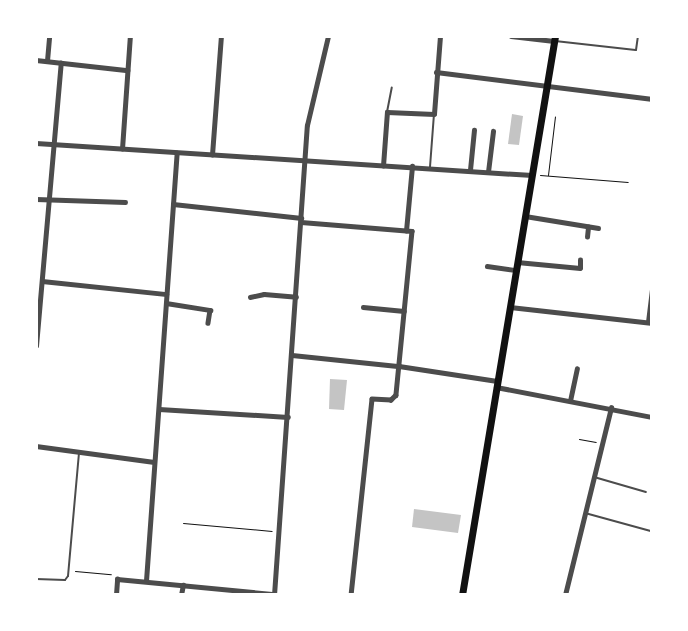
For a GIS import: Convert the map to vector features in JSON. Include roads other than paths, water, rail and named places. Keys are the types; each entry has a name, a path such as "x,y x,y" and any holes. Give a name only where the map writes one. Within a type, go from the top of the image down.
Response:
{"highway":[{"path":"462,595 554,39"}],"street":[{"path":"47,61 49,36"},
{"path":"122,149 130,36"},
{"path":"212,155 221,36"},
{"path":"116,595 117,578 274,595 307,125 328,36"},
{"path":"383,166 387,112 434,114 440,36"},
{"path":"511,36 554,39"},
{"path":"36,60 127,70"},
{"path":"36,346 61,63"},
{"path":"436,72 652,99"},
{"path":"470,170 474,130"},
{"path":"488,172 493,131"},
{"path":"36,143 304,162 412,166 532,175"},
{"path":"146,580 177,153"},
{"path":"406,231 412,166"},
{"path":"36,199 125,202"},
{"path":"173,204 301,220 412,231 396,395 391,400 372,398 351,595"},
{"path":"525,216 598,228"},
{"path":"587,238 588,227"},
{"path":"517,262 582,269 580,260"},
{"path":"487,266 516,270"},
{"path":"42,281 166,294"},
{"path":"510,306 650,322 652,287"},
{"path":"250,297 264,294 296,297"},
{"path":"166,303 210,310 208,323"},
{"path":"363,307 404,311"},
{"path":"292,355 399,366 496,384 652,417"},
{"path":"570,400 577,369"},
{"path":"565,595 611,408"},
{"path":"159,409 288,417"},
{"path":"36,446 154,462"},
{"path":"181,595 183,584"}],"lane":[{"path":"554,39 636,50 638,36"},
{"path":"387,112 392,87"},
{"path":"430,168 434,114"},
{"path":"36,578 65,580 69,570 79,451"},
{"path":"594,478 646,492"},
{"path":"586,513 651,531"}]}
